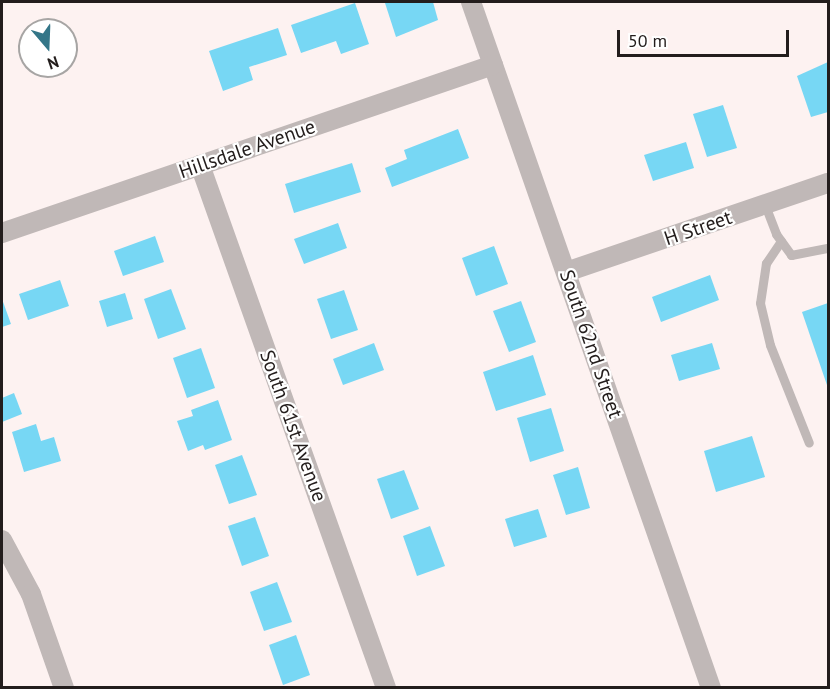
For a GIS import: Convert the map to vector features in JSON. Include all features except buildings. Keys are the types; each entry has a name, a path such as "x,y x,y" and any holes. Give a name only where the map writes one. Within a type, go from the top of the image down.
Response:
{"street":[{"name":"South 62nd Street","path":"471,2 711,687"},
{"name":"Hillsdale Avenue","path":"2,233 493,65"},
{"name":"South 61st Avenue","path":"200,165 386,687"},
{"name":"H Street","path":"566,272 828,183"},
{"path":"2,540 31,594 64,687"}],"lane":[{"path":"765,205 781,241 791,255 828,248"},
{"path":"781,241 766,263 760,303 770,345 809,443"}]}
